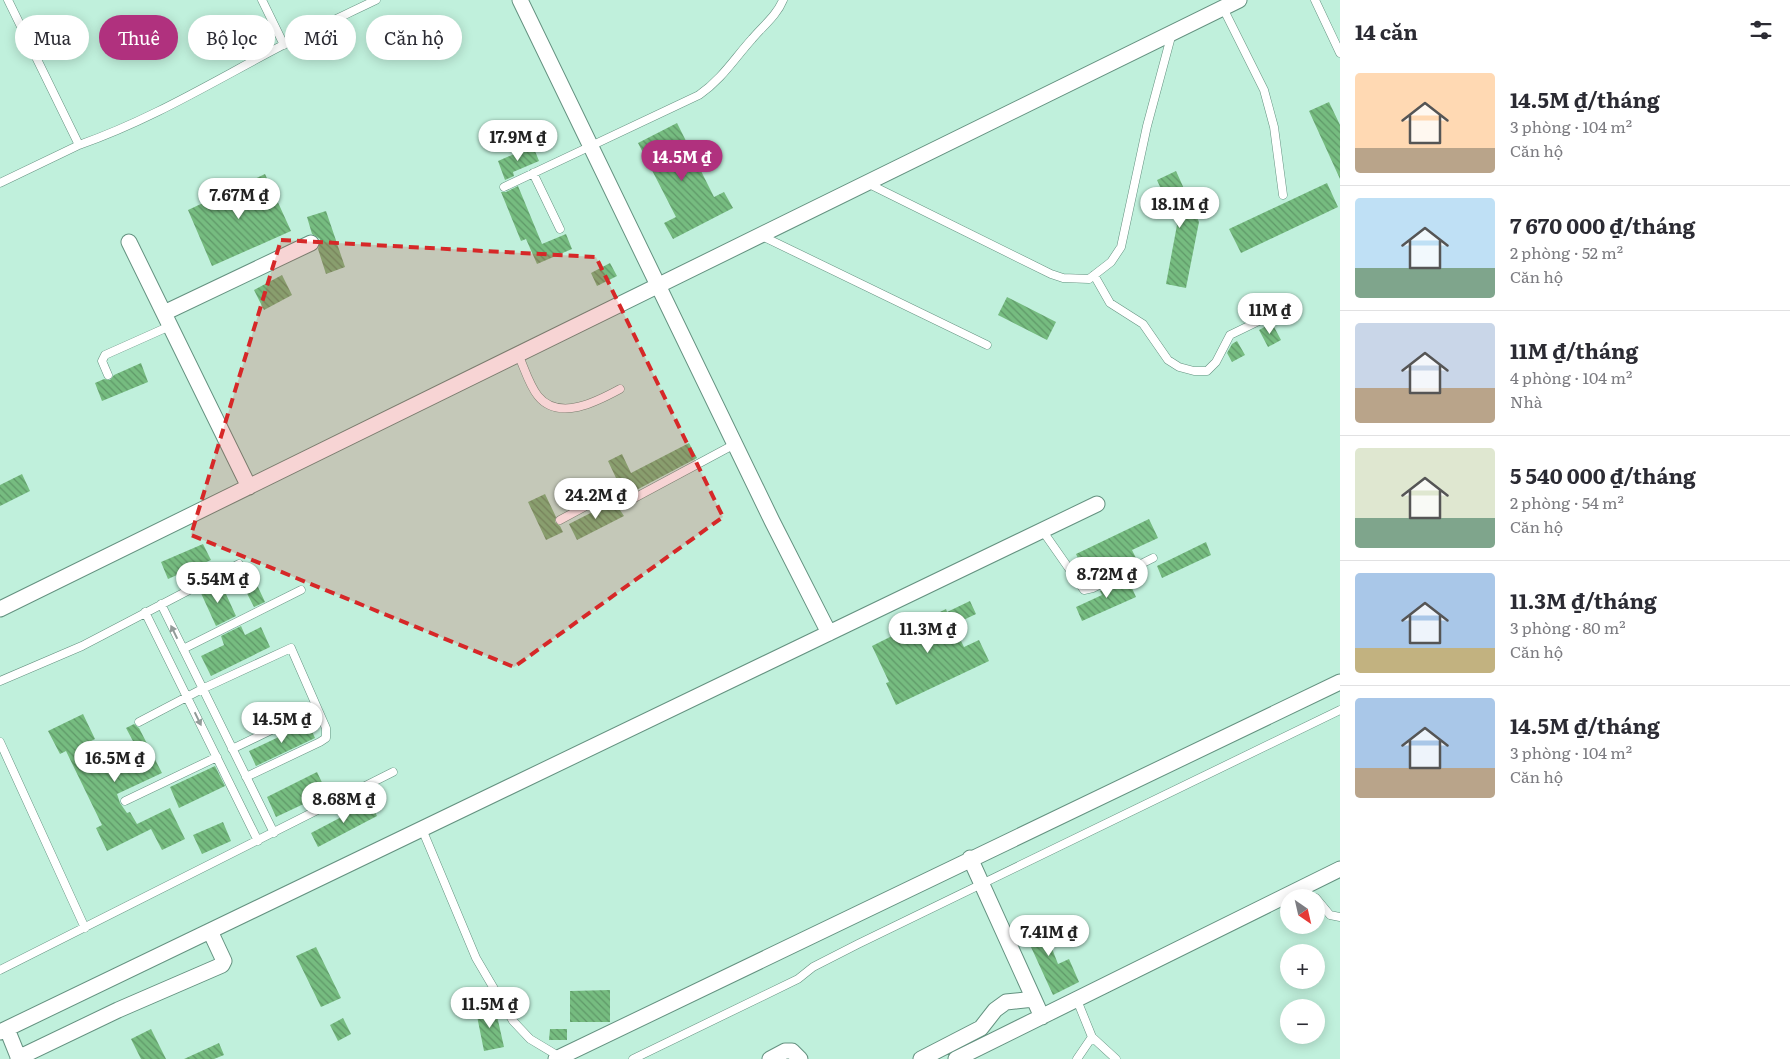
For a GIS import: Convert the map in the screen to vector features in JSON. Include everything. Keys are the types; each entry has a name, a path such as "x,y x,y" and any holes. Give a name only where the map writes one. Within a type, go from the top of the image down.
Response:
{"street":[{"path":"520,0 829,633"},
{"path":"0,609 761,235 869,184 1239,0"},
{"path":"129,242 249,487"},
{"path":"167,320 311,243"},
{"path":"210,931 224,961 222,965 118,1010 18,1058 3,1031 210,931 829,633 1042,530 1097,504"},
{"path":"558,1058 970,858 1340,682"},
{"path":"970,858 1042,1017"},
{"path":"1318,889 1340,869"},
{"path":"956,1059 1077,1000 1280,909"},
{"path":"921,1059 981,1028 996,1010 1006,1002 1034,999"},
{"path":"770,1059 784,1051 792,1051 800,1059"}],"lane":[{"path":"8,0 78,145"},
{"path":"262,0 284,45"},
{"path":"0,183 78,145 109,134 173,106 284,45 376,0"},
{"path":"504,187 682,104 712,86 778,11 783,0"},
{"path":"1315,0 1340,53"},
{"path":"1223,8 1264,90 1274,127 1283,195"},
{"path":"869,184 1051,274 1080,280 1094,276 1111,262 1121,247 1147,126 1172,34"},
{"path":"533,174 560,229"},
{"path":"761,235 987,345"},
{"path":"1094,276 1110,303 1143,324 1168,360 1179,367 1194,371 1207,371 1216,362 1230,334 1261,320"},
{"path":"108,375 102,361 108,353 167,320"},
{"path":"518,354 537,396 544,402 563,408 577,408 599,400 620,389"},
{"path":"560,520 610,493 616,495 624,503 627,502 736,444"},
{"path":"1042,530 1084,590 1093,588 1153,558"},
{"path":"0,681 82,646 239,564"},
{"path":"183,649 301,590"},
{"path":"161,604 274,833"},
{"path":"145,612 258,840"},
{"path":"139,722 202,689 291,648 326,728 326,738 246,776"},
{"path":"232,749 318,708"},
{"path":"633,1059 798,979 813,967 1340,710"},
{"path":"0,742 85,928"},
{"path":"124,801 217,758"},
{"path":"0,970 393,772"},
{"path":"422,829 476,958 512,1021 530,1039 558,1058"},
{"path":"1325,909 1330,915 1340,916"},
{"path":"1077,1000 1092,1037 1116,1059"},
{"path":"1078,1059 1092,1037"}],"highlighted area":[{"path":"281,240 596,257 723,517 514,667 191,535"}],"building":[{"path":"1329,102 1340,125 1340,179 1309,111"},
{"path":"677,123 714,197 724,192 733,208 673,239 664,223 676,217 638,143"},
{"path":"533,146 539,161 513,172 514,176 505,180 498,161"},
{"path":"1176,171 1199,222 1186,288 1166,284 1177,225 1157,180"},
{"path":"265,174 291,231 212,266 188,210"},
{"path":"1327,183 1338,207 1241,253 1229,229"},
{"path":"518,186 542,244 566,234 572,249 537,264 526,239 521,241 501,192 506,192"},
{"path":"326,211 345,267 326,274 318,249 320,239 312,234 307,217"},
{"path":"610,263 617,276 597,286 591,273"},
{"path":"282,275 292,295 264,310 254,290"},
{"path":"1007,297 1056,322 1047,340 998,315"},
{"path":"1272,323 1281,340 1268,347 1259,330"},
{"path":"1237,341 1245,355 1232,362 1227,353 1232,344"},
{"path":"141,363 148,382 102,401 95,383 104,379 110,380 114,375"},
{"path":"689,443 697,458 624,495 608,461 622,454 631,473"},
{"path":"22,474 30,491 0,506 0,485"},
{"path":"545,494 556,517 555,522 563,532 546,540 528,502"},
{"path":"614,501 624,516 577,540 569,524"},
{"path":"1149,519 1158,538 1132,550 1137,560 1095,581 1090,571 1085,573 1076,554"},
{"path":"1206,542 1211,555 1162,578 1157,566"},
{"path":"203,544 211,560 168,579 161,562"},
{"path":"251,572 265,602 254,607 239,578"},
{"path":"1127,577 1136,597 1082,621 1076,607 1102,595 1100,591"},
{"path":"220,581 236,616 216,626 200,591"},
{"path":"970,601 976,614 953,625 964,647 979,640 989,661 896,705 886,683 889,682 872,646 946,609 947,612"},
{"path":"241,626 245,635 261,627 270,647 211,676 201,656 224,645 221,636"},
{"path":"83,714 95,739 91,741 101,760 134,743 126,728 134,724 139,728 162,773 117,794 120,803 127,813 130,812 137,824 170,808 185,839 162,850 151,829 107,851 96,828 102,825 66,751 60,754 48,731"},
{"path":"308,723 315,738 256,766 249,751"},
{"path":"215,766 225,786 179,808 170,787"},
{"path":"317,772 327,793 276,817 267,797"},
{"path":"370,802 377,816 318,847 311,833"},
{"path":"223,822 231,841 202,854 193,835"},
{"path":"1039,915 1058,964 1069,959 1079,982 1053,995 1020,923"},
{"path":"316,947 341,998 321,1007 296,956"},
{"path":"610,990 610,1022 570,1022 570,991"},
{"path":"495,1007 504,1047 484,1051 476,1011"},
{"path":"343,1018 351,1034 338,1041 330,1025"},
{"path":"151,1029 166,1059 141,1059 131,1039"},
{"path":"550,1029 567,1029 567,1040 549,1040"},
{"path":"219,1043 224,1055 214,1059 184,1059"}]}
